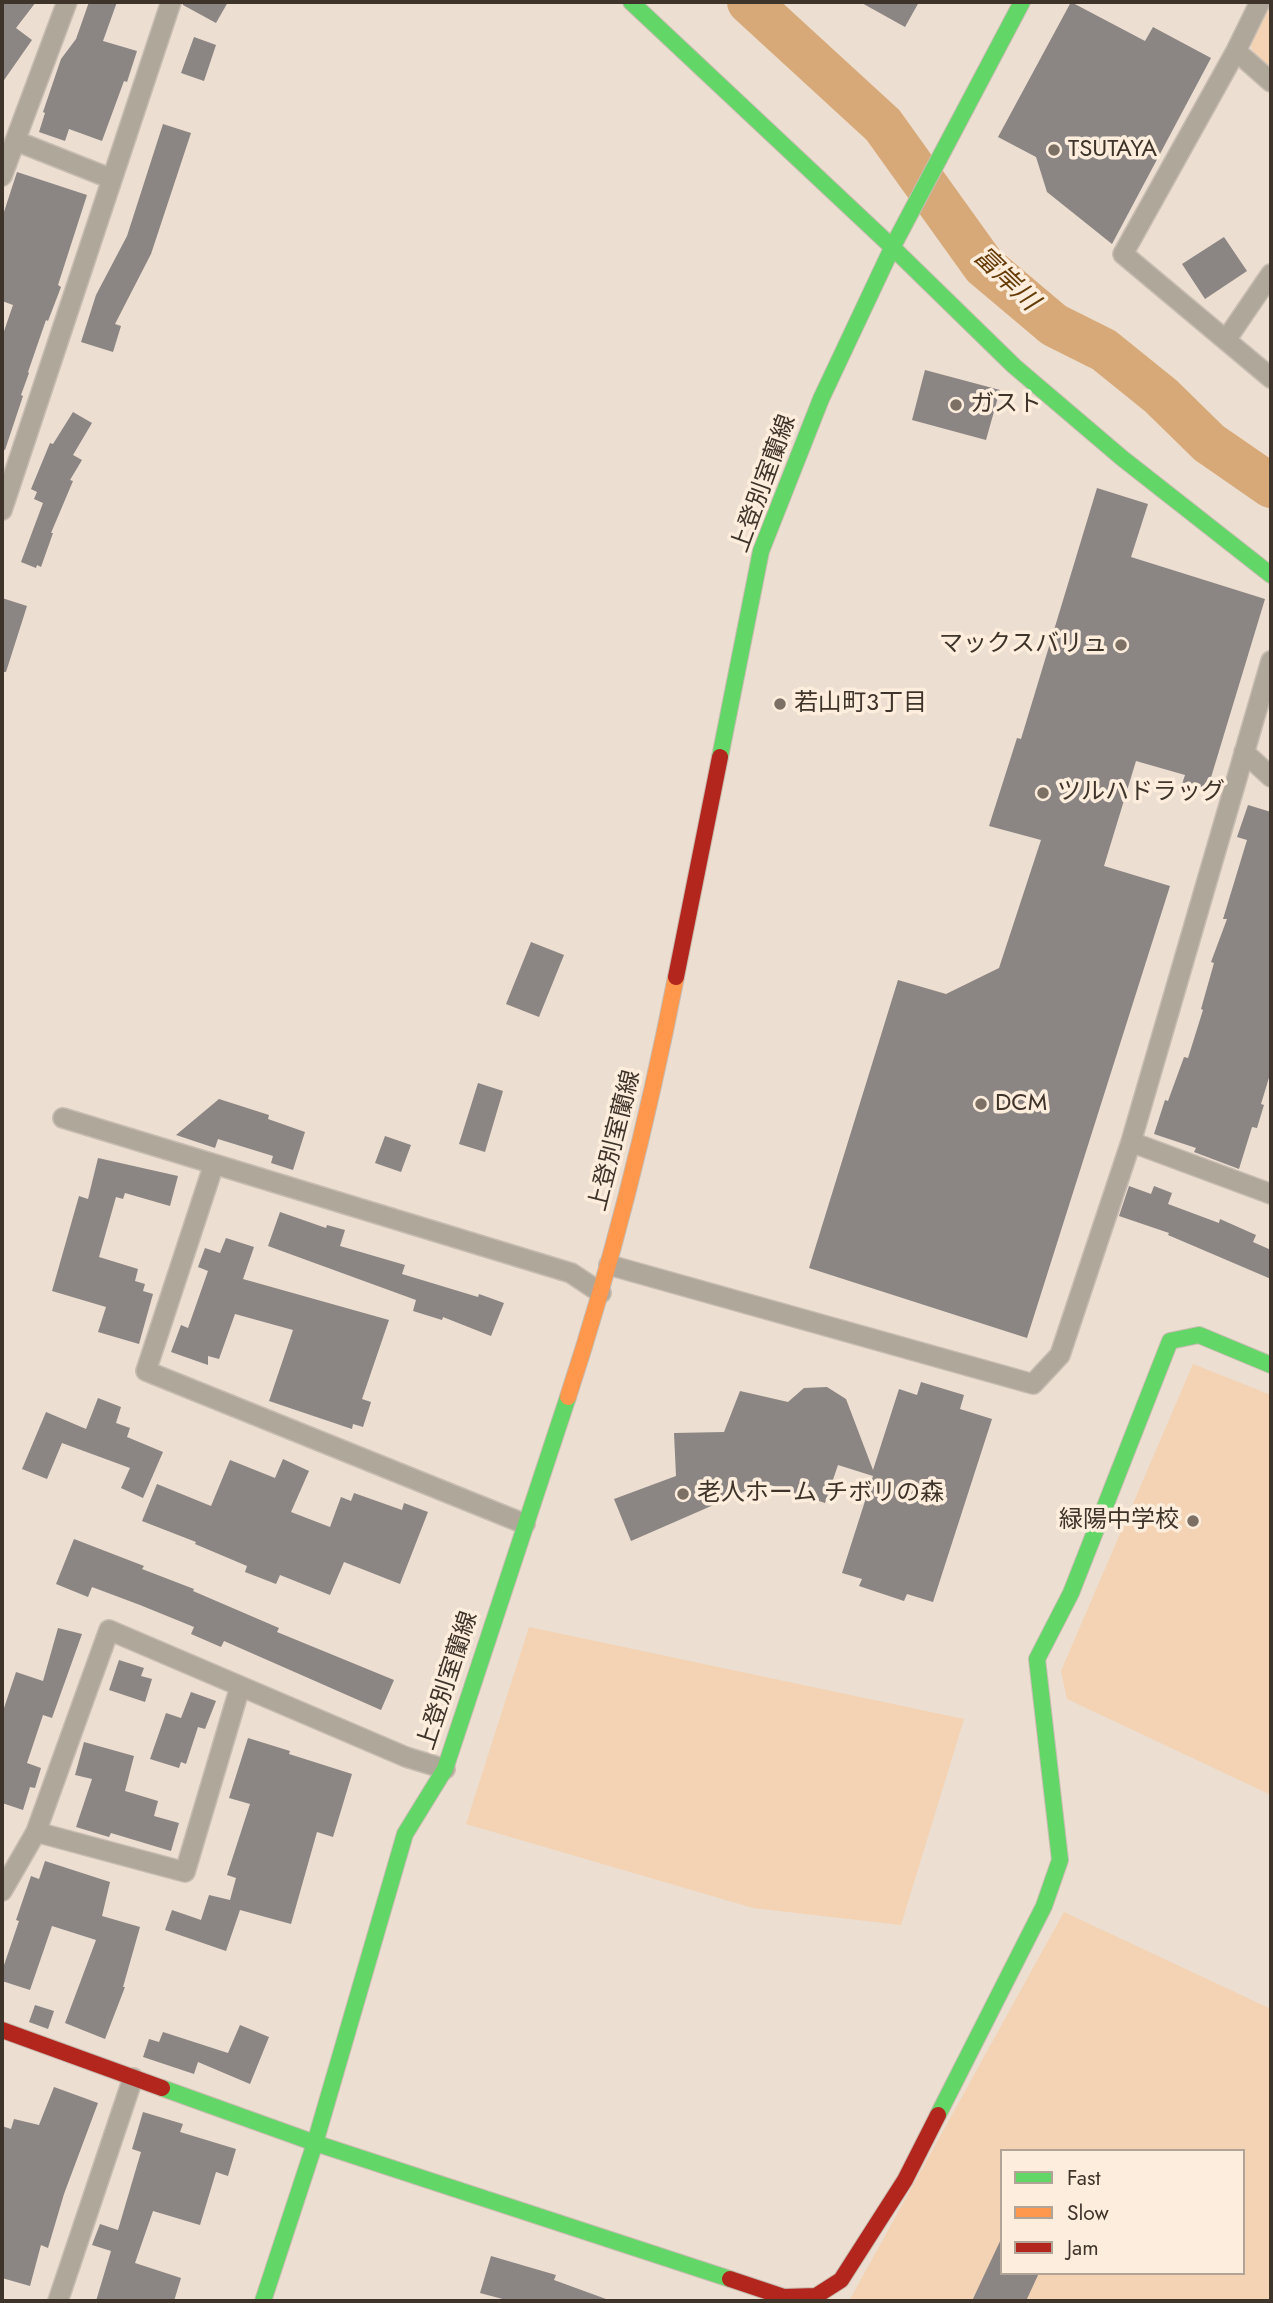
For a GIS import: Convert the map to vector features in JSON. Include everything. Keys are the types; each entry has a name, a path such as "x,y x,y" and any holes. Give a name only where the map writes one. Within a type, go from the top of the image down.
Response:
{"street":[{"path":"2,176 68,2"},
{"path":"2,510 171,2"},
{"path":"631,2 860,218 894,246 979,334 1058,405 1271,575"},
{"name":"上登別室蘭線","path":"262,2301 316,2143 405,1834 445,1769 609,1265 665,1034 761,551 821,399 906,220 1021,2"},
{"path":"1260,2 1236,51 1123,254 1271,378"},
{"path":"1236,51 1271,82"},
{"path":"16,141 112,180"},
{"path":"1226,340 1271,274"},
{"path":"609,1265 1033,1384 1060,1354 1131,1142 1271,661"},
{"path":"1244,752 1271,777"},
{"path":"63,1118 571,1273 601,1293"},
{"path":"1131,1142 1271,1194"},
{"path":"215,1164 145,1371 525,1524"},
{"path":"2,2031 316,2143 785,2297 816,2296 841,2280 905,2180 1044,1906 1060,1860 1037,1659 1071,1593 1170,1341 1199,1335 1271,1365"},
{"path":"2,1891 36,1832 109,1630 406,1757 445,1769"},
{"path":"36,1832 185,1872 240,1687"},
{"path":"58,2301 133,2078"}],"shaded area":[{"path":"1271,2 1271,73 1255,59 1250,42"},
{"name":"緑陽中学校","path":"1193,1364 1271,1395 1271,1795 1067,1699 1061,1671"},
{"path":"529,1627 964,1719 901,1925 753,1908 466,1824"},
{"path":"1064,1912 1271,2009 1271,2301 849,2301"}],"building":[{"path":"2,2 36,2 16,28 32,40 2,83"},
{"path":"89,2 117,2 103,41 137,51 102,141 69,129 65,141 39,132 61,59 76,39"},
{"path":"183,2 228,2 216,23 183,5"},
{"path":"860,2 919,2 905,27"},
{"path":"1071,2 1145,41 1153,27 1211,58 1112,244 1047,192 1036,157 998,137"},
{"path":"194,37 216,45 204,81 181,73"},
{"path":"163,124 191,133 151,254 115,324 121,326 113,352 81,342 96,295 127,236"},
{"path":"17,172 87,195 58,285 61,287 28,372 5,450 2,449 2,337 13,305 2,301 2,218"},
{"path":"1224,237 1247,271 1205,299 1182,264"},
{"name":"ガスト","path":"925,370 1000,390 986,440 912,420"},
{"path":"73,412 92,423 73,455 82,460 70,480 73,481 51,533 41,567 37,565 36,568 21,562 43,503 34,499 37,492 31,489 50,443 53,444"},
{"path":"1097,488 1148,504 1131,557 1265,599 1206,794 1181,787 1185,775 1136,761 1104,866 1170,886 1027,1338 809,1268 898,980 946,994 999,968 1041,840 989,826 1017,738 1021,739"},
{"path":"2,598 27,606 6,672 2,672"},
{"path":"1248,805 1271,812 1271,1071 1257,1128 1252,1127 1239,1169 1194,1152 1196,1148 1154,1134 1184,1057 1188,1058 1203,1010 1201,1009 1214,963 1211,962 1227,919 1223,919 1247,840 1237,837"},
{"path":"531,942 564,955 539,1017 506,1004"},
{"path":"478,1083 503,1091 485,1152 459,1144"},
{"path":"219,1099 269,1115 268,1119 305,1132 293,1170 271,1163 273,1156 218,1139 215,1148 176,1135"},
{"path":"385,1136 411,1145 401,1172 375,1163"},
{"path":"98,1158 178,1176 170,1206 125,1193 123,1199 116,1197 99,1257 138,1269 135,1281 145,1284 143,1291 153,1294 139,1344 98,1332 106,1307 52,1291 79,1196 88,1199"},
{"path":"1129,1186 1151,1194 1154,1186 1172,1193 1168,1204 1219,1223 1220,1219 1256,1235 1253,1242 1271,1250 1271,1279 1168,1235 1169,1233 1119,1216"},
{"path":"280,1212 326,1228 327,1225 345,1230 340,1246 405,1265 402,1274 504,1303 491,1336 443,1317 442,1320 413,1311 416,1300 268,1246"},
{"path":"226,1238 254,1247 243,1279 389,1320 362,1399 371,1402 363,1427 353,1424 352,1429 269,1401 293,1330 235,1314 219,1359 208,1356 208,1365 171,1352 181,1325 188,1328 208,1271 198,1267 205,1248 220,1253"},
{"name":"老人ホーム チボリの森","path":"921,1382 964,1395 960,1409 992,1419 933,1602 907,1594 904,1601 859,1586 862,1579 842,1573 873,1476 838,1465 825,1503 764,1483 631,1541 614,1499 676,1476 674,1433 724,1432 740,1391 788,1402 804,1388 827,1387 846,1399 873,1470 899,1389 917,1395"},
{"path":"98,1398 121,1407 116,1423 130,1428 127,1437 163,1452 143,1498 121,1488 130,1468 62,1443 47,1479 22,1469 46,1412 86,1429"},
{"path":"283,1459 309,1471 291,1512 330,1527 341,1497 351,1501 354,1493 402,1510 404,1503 428,1512 400,1584 344,1562 330,1595 280,1575 276,1584 245,1572 247,1566 195,1544 196,1542 142,1521 157,1484 211,1506 230,1460 275,1478"},
{"path":"74,1539 144,1566 142,1569 194,1589 193,1591 279,1628 277,1632 394,1680 381,1710 224,1641 221,1647 191,1634 194,1627 140,1605 92,1587 88,1597 56,1584"},
{"path":"58,1628 82,1634 52,1718 43,1715 27,1763 41,1768 35,1788 30,1787 23,1810 2,1803 2,1714 16,1672 43,1681"},
{"path":"119,1660 144,1668 141,1676 152,1679 145,1702 109,1690"},
{"path":"191,1692 216,1701 205,1729 198,1727 186,1764 181,1762 179,1768 150,1759 166,1713 181,1718"},
{"path":"248,1738 352,1774 333,1837 317,1832 291,1924 240,1910 226,1951 165,1930 172,1910 201,1920 209,1895 230,1900 236,1878 227,1875 250,1804 229,1798"},
{"path":"84,1742 134,1756 125,1791 158,1801 154,1816 179,1823 171,1851 111,1833 109,1837 76,1827 92,1779 75,1775"},
{"path":"45,1861 110,1882 102,1916 140,1927 125,1987 105,2039 65,2023 96,1940 52,1926 30,1990 2,1981 2,1971 19,1921 16,1920 31,1876 39,1879"},
{"path":"35,2005 54,2011 48,2029 29,2022"},
{"path":"240,2025 269,2037 250,2084 198,2062 194,2074 143,2057 149,2039 159,2042 163,2032 228,2053"},
{"path":"54,2087 98,2103 64,2194 48,2248 41,2245 30,2286 2,2278 2,2126 11,2129 14,2119 39,2125"},
{"path":"143,2112 183,2124 180,2132 236,2149 228,2176 216,2172 200,2225 153,2211 135,2263 181,2278 174,2301 96,2301 111,2251 92,2245 100,2224 118,2230 141,2152 132,2149"},
{"path":"1000,2241 1000,2275 1038,2275 1026,2301 972,2301"},
{"path":"491,2256 556,2275 554,2280 606,2301 510,2301 480,2293"}],"waterway":[{"name":"富岸川","path":"749,2 883,125 984,266 1054,325 1104,350 1161,396 1209,443 1271,486"}],"traffic: fast":[{"path":"631,2 891,246 1014,366 1122,458 1271,575"},
{"path":"720,757 761,551 821,399 893,246 1022,2"},
{"path":"938,2115 1044,1906 1060,1860 1037,1659 1071,1593 1170,1341 1199,1335 1271,1365"},
{"path":"263,2301 315,2143 405,1834 445,1769 568,1397"},
{"path":"162,2088 315,2143 730,2279"}],"traffic: slow":[{"path":"568,1397 600,1294 628,1189 676,977"}],"traffic: jam":[{"path":"676,977 720,757"},
{"path":"2,2030 162,2088"},
{"path":"730,2279 784,2297 816,2296 841,2280 905,2180 938,2115"}],"place":[{"name":"TSUTAYA","path":"1054,150"},
{"name":"ガスト","path":"956,405"},
{"name":"マックスバリュ","path":"1121,645"},
{"name":"若山町3丁目","path":"780,704"},
{"name":"ツルハドラッグ","path":"1043,793"},
{"name":"DCM","path":"981,1104"},
{"name":"老人ホーム チボリの森","path":"683,1494"},
{"name":"緑陽中学校","path":"1193,1521"}]}
